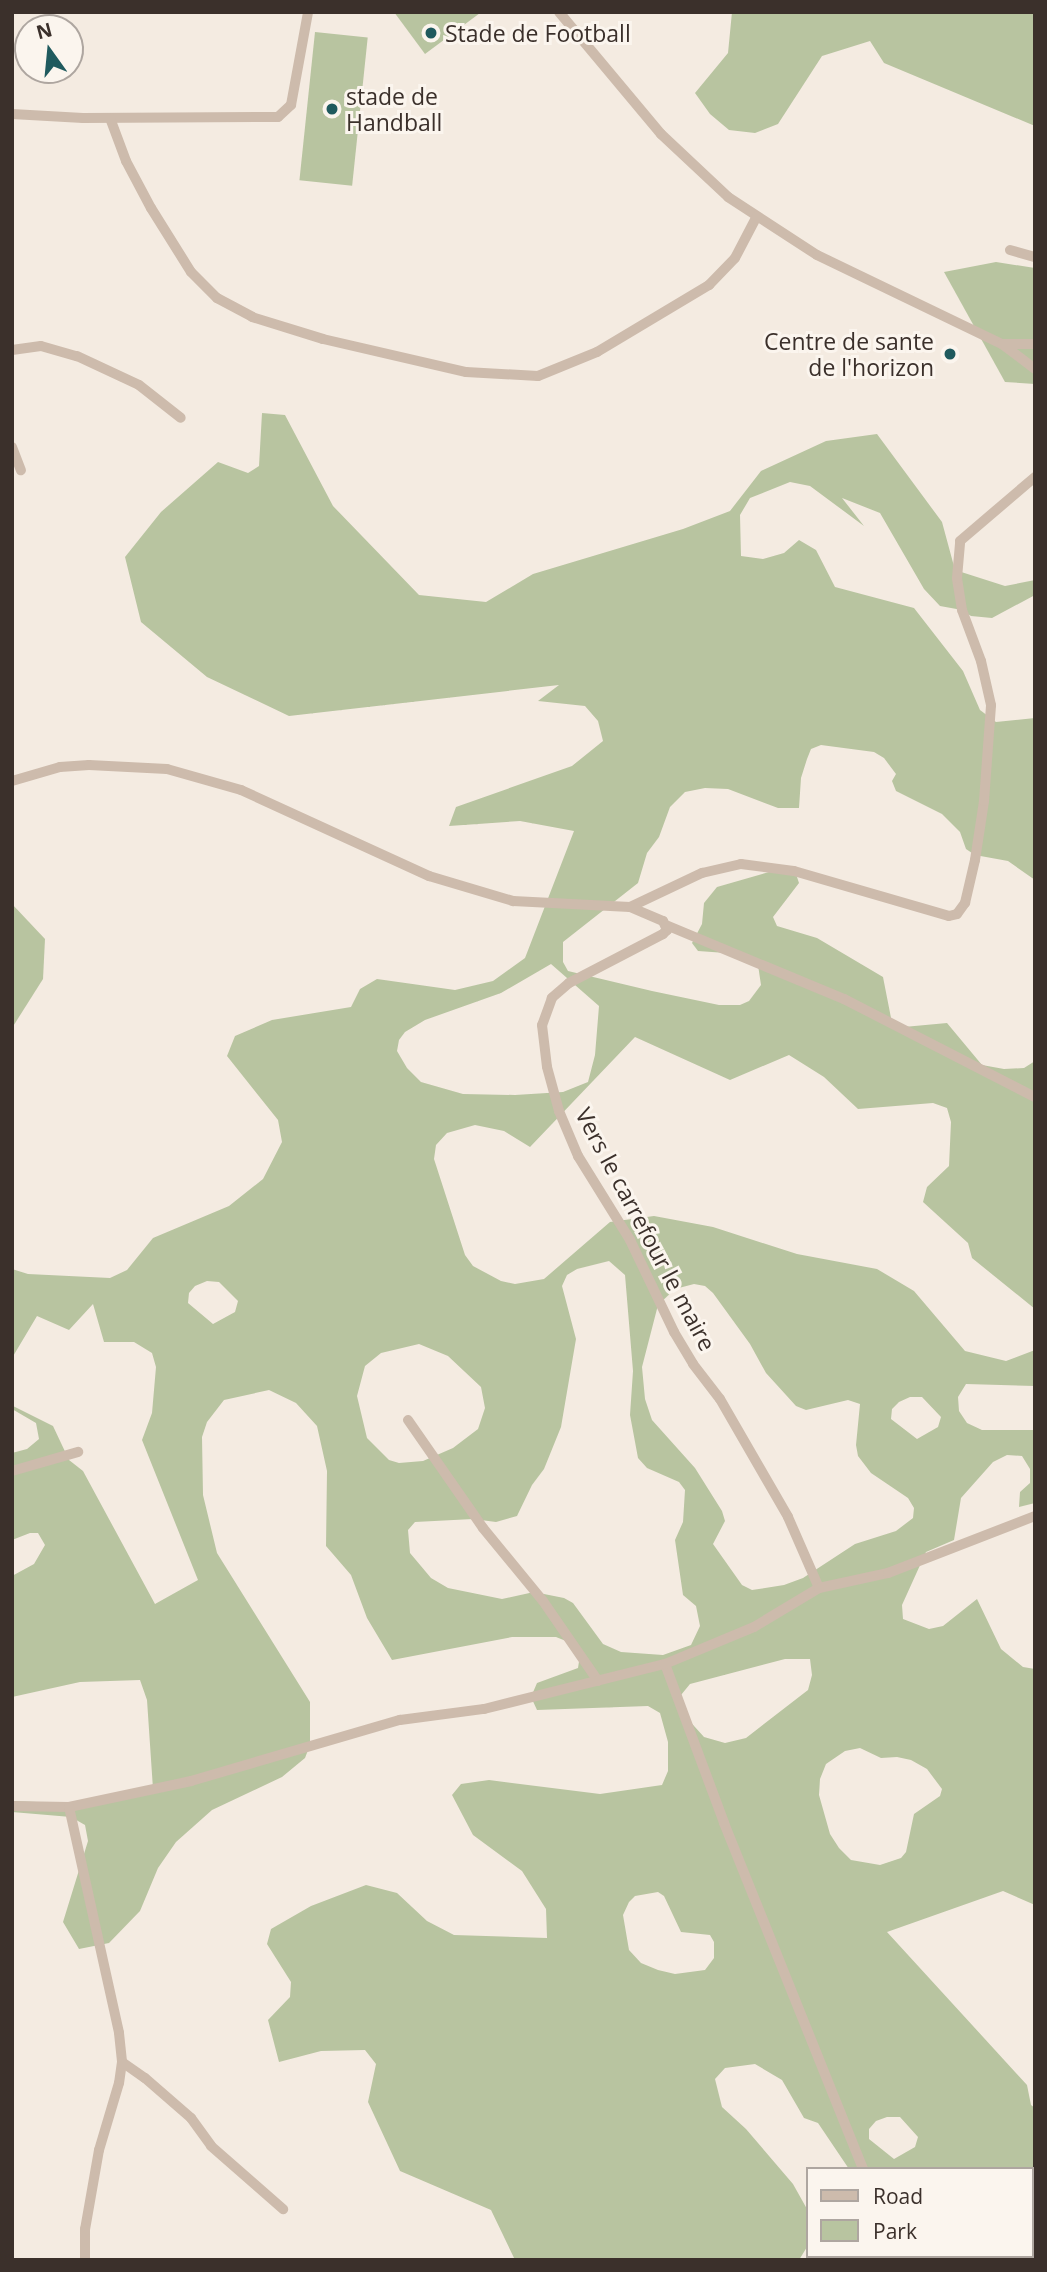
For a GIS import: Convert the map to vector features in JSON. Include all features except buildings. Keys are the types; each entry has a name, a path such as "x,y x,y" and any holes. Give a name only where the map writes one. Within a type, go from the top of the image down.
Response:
{"street":[{"path":"12,114 110,118 278,117 291,105 308,12"},
{"path":"559,12 684,158 728,197 860,277 1002,344 1035,369"},
{"path":"110,118 126,161 151,208 191,272 217,298 251,317 323,339 466,372 538,376 597,352 709,285 740,251 757,216"},
{"path":"1010,250 1035,257"},
{"path":"1002,344 1035,344"},
{"path":"12,350 41,346 77,356 139,385 181,418"},
{"path":"12,447 21,470"},
{"path":"630,907 702,873 741,864 794,871 891,897 933,914 957,914 965,903 975,860 984,801 991,705 981,661 960,599 957,578 960,541 1035,477"},
{"path":"12,781 60,767 89,765 167,769 241,790 429,876 513,901 630,907 666,925 844,999 1035,1097"},
{"name":"Vers le carrefour le maire","path":"666,925 663,934 569,983 552,998 542,1025 547,1066 559,1111 578,1156 630,1240 681,1343 720,1399 788,1517 819,1588"},
{"path":"408,1420 483,1528 543,1601 598,1681"},
{"path":"12,1471 78,1452"},
{"path":"12,1806 69,1807 229,1772 400,1720 484,1709 665,1664 754,1627 819,1588 888,1573 1035,1516"},
{"path":"665,1664 724,1823 862,2167"},
{"path":"69,1807 106,1971 122,2062 120,2083 99,2150 85,2229 85,2260"},
{"path":"122,2062 191,2118 211,2146 283,2209"}],"green space":[{"name":"Stade de Football","path":"394,12 479,12 480,13 425,54"},
{"path":"732,12 1035,12 1035,126 884,63 870,41 822,56 778,124 755,133 729,130 710,114 695,93 728,53"},
{"name":"stade de Handball","path":"315,32 368,38 352,186 299,180"},
{"path":"996,262 1035,268 1035,384 1005,382 944,272"},
{"path":"262,413 285,415 333,506 419,595 486,602 533,574 683,529 730,511 761,471 826,441 877,434 942,522 955,570 1005,586 1035,580 1035,595 992,618 971,616 962,610 940,606 924,589 880,513 842,498 864,526 810,486 790,482 750,498 740,515 741,556 763,559 784,553 799,540 816,550 835,587 914,608 963,671 980,710 996,722 1035,718 1035,880 1008,861 975,855 966,849 960,832 942,814 896,791 892,781 896,774 884,758 874,752 821,745 811,749 807,759 801,778 799,808 778,808 728,789 705,788 685,792 670,807 659,837 647,853 638,883 563,942 563,962 568,971 719,1005 740,1005 749,1001 761,985 758,965 740,954 698,951 692,943 702,924 704,903 717,887 776,870 796,874 799,883 773,917 777,926 817,938 883,977 893,1028 947,1023 982,1065 1004,1069 1024,1068 1035,1061 1035,1309 972,1258 968,1243 923,1202 927,1187 949,1166 951,1122 947,1108 933,1103 858,1109 824,1077 789,1055 730,1080 635,1037 530,1147 504,1131 475,1125 447,1133 436,1145 434,1159 465,1255 473,1266 501,1281 515,1284 544,1279 610,1222 654,1216 713,1227 797,1254 877,1269 914,1291 965,1351 1006,1361 1035,1350 1035,1386 966,1384 958,1397 959,1411 967,1423 982,1430 1035,1430 1035,1503 1019,1507 1020,1492 1030,1483 1030,1469 1022,1456 1007,1455 993,1462 961,1498 954,1540 926,1552 902,1605 903,1619 929,1629 943,1626 977,1599 1001,1649 1023,1667 1035,1669 1035,1905 1003,1891 887,1932 1027,2085 1031,2105 1035,2108 1035,2260 1018,2260 1033,2258 1033,2167 848,2167 818,2123 804,2118 782,2080 755,2064 725,2068 715,2079 722,2107 746,2129 793,2184 806,2207 806,2249 799,2260 515,2260 491,2210 400,2171 368,2102 376,2064 365,2050 321,2051 279,2062 268,2020 290,1997 291,1982 267,1944 271,1929 311,1906 366,1885 397,1893 427,1921 454,1935 547,1938 546,1909 522,1871 473,1835 452,1795 461,1784 489,1780 600,1794 662,1785 668,1771 668,1742 660,1713 648,1706 537,1710 531,1697 537,1683 578,1668 580,1655 571,1643 556,1637 512,1637 392,1660 367,1618 351,1575 326,1546 327,1471 317,1426 296,1403 269,1390 224,1400 207,1422 202,1437 203,1495 217,1553 310,1702 310,1745 305,1758 282,1777 212,1810 176,1842 158,1868 140,1911 109,1943 79,1949 63,1922 88,1841 85,1825 71,1817 12,1812 12,1801 86,1804 153,1789 147,1700 140,1680 80,1682 12,1697 12,1576 34,1564 45,1545 38,1533 12,1540 12,1453 27,1449 39,1439 36,1423 12,1409 12,1401 13,1406 53,1426 69,1460 83,1471 155,1604 198,1580 142,1440 152,1413 156,1367 152,1353 134,1342 104,1342 93,1304 69,1330 37,1316 12,1358 12,1269 28,1274 110,1278 127,1270 153,1238 229,1206 263,1179 282,1142 278,1120 227,1056 235,1036 272,1020 351,1007 360,989 377,979 455,990 493,981 525,958 574,831 520,821 449,826 456,807 572,766 603,741 598,721 585,706 538,701 559,685 289,716 207,677 141,622 125,557 161,512 218,462 248,473 259,466","holes":["551,964 599,1006 595,1055 588,1082 563,1092 463,1094 421,1082 407,1068 397,1051 399,1040 405,1032 425,1020 501,993","609,1261 625,1275 633,1371 630,1415 638,1458 647,1468 679,1482 685,1490 683,1522 675,1540 683,1595 696,1606 700,1626 691,1645 663,1655 621,1652 603,1644 573,1603 564,1598 534,1592 502,1599 448,1588 431,1578 410,1553 408,1530 415,1522 473,1519 496,1522 517,1516 532,1485 544,1469 561,1427 576,1339 562,1286 567,1275 577,1269","207,1281 219,1282 238,1301 235,1312 213,1324 188,1303 189,1293 195,1286","694,1284 705,1286 750,1344 766,1373 796,1406 806,1410 848,1400 860,1404 856,1445 858,1456 871,1473 908,1498 914,1508 913,1518 896,1531 855,1544 803,1578 784,1585 752,1590 742,1585 713,1544 725,1521 722,1511 695,1468 652,1420 645,1399 642,1367 658,1305 675,1289","419,1344 448,1356 481,1387 485,1408 478,1429 453,1448 423,1461 399,1463 389,1460 367,1438 357,1396 365,1366 381,1353","910,1397 922,1397 941,1417 938,1427 917,1439 891,1419 892,1409","785,1659 810,1659 812,1675 808,1690 746,1738 725,1743 704,1737 685,1716 681,1695 690,1684","860,1748 881,1758 911,1760 927,1769 942,1789 940,1796 914,1814 906,1852 901,1858 880,1865 851,1860 830,1834 819,1795 820,1779 826,1764 845,1751","658,1892 664,1896 681,1932 710,1935 714,1942 714,1958 705,1970 675,1974 641,1963 629,1950 623,1915 635,1896","887,2117 900,2117 918,2137 915,2147 894,2159 869,2139 869,2129 876,2121"]},
{"path":"12,904 45,939 43,979 12,1028"}],"place":[{"name":"Stade de Football","path":"431,33"},
{"name":"stade de Handball","path":"332,109"},
{"name":"Centre de sante de l'horizon","path":"950,354"}]}
